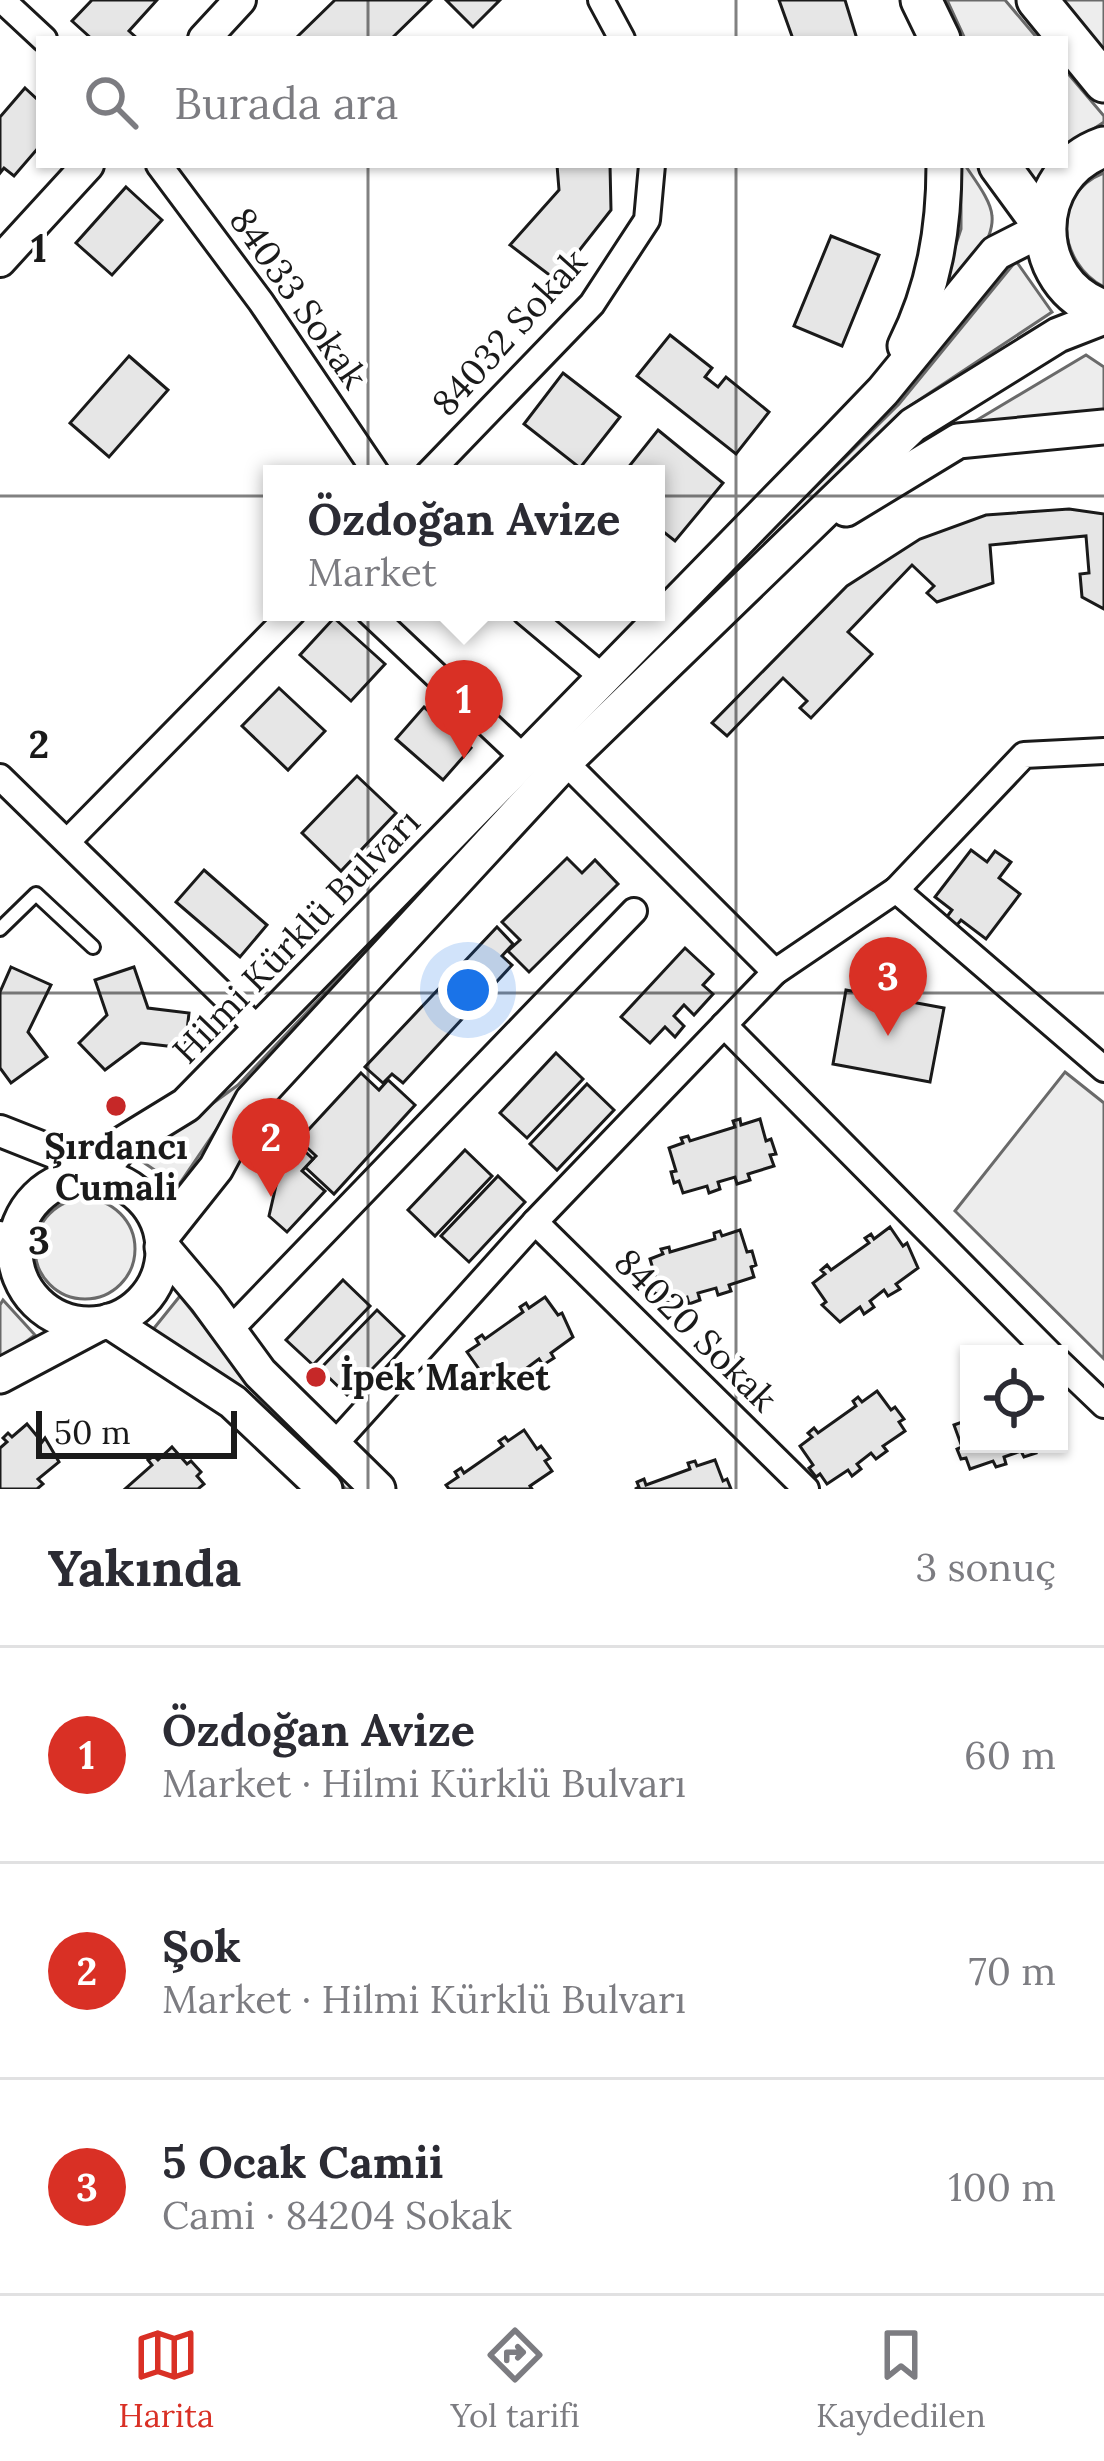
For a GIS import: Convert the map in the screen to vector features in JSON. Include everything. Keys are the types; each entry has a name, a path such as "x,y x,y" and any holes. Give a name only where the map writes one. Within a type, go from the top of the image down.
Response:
{"main road":[{"path":"918,0 923,36"},
{"path":"918,0 938,36"},
{"path":"1036,0 1066,36"},
{"path":"1068,39 1104,82"},
{"path":"1104,147 1073,164 1056,185 1045,228 1052,265 1066,287 1104,314"},
{"path":"883,391 921,315 944,228 944,168"},
{"path":"1001,168 1045,228"},
{"name":"Hilmi Kürklü Bulvarı","path":"665,618 883,391 996,253 1045,228"},
{"path":"0,1376 122,1317 143,1301 156,1282 162,1242 216,1168 252,1101 565,762 913,425 1058,335 1104,314"},
{"path":"798,538 958,441 1104,427"},
{"name":"Hilmi Kürklü Bulvarı","path":"91,1177 124,1143 185,1105 663,621"},
{"path":"325,1489 232,1402 104,1322 72,1323 49,1313 30,1296 8,1257 33,1202 51,1186 91,1177 119,1182 139,1195 154,1214 162,1242 260,1372 379,1489"}],"street":[{"path":"2,0 41,36"},
{"path":"207,36 240,0"},
{"path":"601,0 620,36"},
{"path":"0,261 85,168"},
{"name":"84033 Sokak","path":"161,168 261,302 371,465"},
{"name":"84032 Sokak","path":"437,465 592,304 647,220 652,168"},
{"path":"69,841 284,621"},
{"path":"378,621 525,760"},
{"path":"536,621 606,680"},
{"path":"334,1445 535,1222 775,972 896,890 1024,755 1104,751"},
{"path":"565,762 775,972"},
{"path":"0,777 260,1031"},
{"path":"896,890 1104,1069"},
{"path":"230,1330 634,911"},
{"path":"724,1025 1041,1345"},
{"path":"0,1130 61,1155 91,1177"},
{"name":"84020 Sokak","path":"535,1222 806,1489"},
{"path":"1068,1371 1104,1405"}],"lane":[{"path":"0,929 36,894 93,947"}],"shaded area":[{"path":"947,0 1005,0 1035,36 964,36"},
{"path":"1057,0 1104,0 1104,53"},
{"path":"1068,74 1104,116 1104,122 1068,146"},
{"path":"961,168 967,168 991,210 991,228 972,264 936,305 961,229"},
{"path":"1104,173 1104,287 1077,262 1066,229 1075,196"},
{"path":"1016,261 1052,312 904,410 628,680 244,1089 178,1186 137,1158 238,1085 625,676 899,404"},
{"path":"1086,355 1104,367 1104,420 957,432"},
{"path":"1065,1072 1104,1103 1104,1359 955,1211"},
{"path":"85,1199 104,1202 121,1213 132,1230 132,1268 121,1285 104,1296 85,1299 66,1296 49,1285 38,1268 35,1249 38,1230 49,1213 66,1202"},
{"path":"180,1296 256,1391 358,1489 346,1489 247,1393 151,1332"},
{"path":"3,1300 35,1335 0,1361 0,1305"}],"building":[{"path":"92,0 157,0 129,31 135,36 89,36 72,21"},
{"path":"335,0 431,0 394,36 298,36"},
{"path":"446,0 500,0 473,27"},
{"path":"779,0 845,0 856,36 792,36"},
{"path":"25,88 36,98 36,150 14,176 4,168 0,173 0,117"},
{"path":"557,168 610,168 611,210 556,280 510,245 559,190"},
{"path":"126,187 162,220 112,275 76,243"},
{"path":"831,236 879,255 842,346 794,326"},
{"path":"670,335 712,368 705,377 718,387 726,377 769,412 736,454 637,376"},
{"path":"129,356 168,390 109,457 70,423"},
{"path":"563,373 620,417 582,465 524,424"},
{"path":"658,430 723,483 675,541 665,533 665,465 630,465"},
{"path":"1069,509 1104,514 1104,609 1082,597 1080,574 1089,573 1086,536 990,545 993,583 937,602 927,593 934,586 912,565 848,632 872,654 811,718 800,708 807,701 783,678 727,736 712,723 847,586 920,539 986,515"},
{"path":"331,621 337,621 385,664 351,701 300,655"},
{"path":"279,688 325,731 288,770 242,726"},
{"path":"424,707 471,748 443,780 396,739"},
{"path":"357,776 396,813 341,871 302,833"},
{"path":"971,850 987,862 995,851 1011,862 999,878 1020,894 986,939 961,920 953,930 943,922 952,910 935,897"},
{"path":"567,858 582,873 595,860 618,884 529,972 508,951 520,940 502,922"},
{"path":"204,870 267,925 240,957 176,902"},
{"path":"497,927 513,944 502,956 512,965 403,1083 392,1074 383,1083 365,1067"},
{"path":"685,948 713,974 703,985 713,994 694,1015 684,1005 674,1016 684,1026 675,1037 665,1027 650,1043 621,1017"},
{"path":"11,967 51,985 28,1032 47,1057 11,1083 0,1068 0,992"},
{"path":"134,967 148,1008 189,1013 185,1048 141,1043 105,1070 79,1043 107,1015 95,980"},
{"path":"846,990 944,1008 930,1082 833,1064"},
{"path":"556,1053 583,1079 527,1138 500,1113"},
{"path":"361,1073 379,1090 388,1080 415,1105 334,1194 305,1167 316,1156 299,1140"},
{"path":"587,1084 614,1110 557,1170 530,1144"},
{"path":"740,1119 741,1125 760,1119 766,1141 771,1139 776,1154 770,1155 774,1166 748,1174 750,1180 737,1184 735,1177 718,1182 720,1189 709,1193 707,1186 683,1193 679,1181 674,1183 671,1172 676,1171 669,1148 683,1143 681,1138 688,1136 690,1141 735,1127 733,1121"},
{"path":"296,1143 313,1159 302,1171 325,1191 287,1232 269,1216 278,1177"},
{"path":"465,1150 492,1176 435,1236 408,1210"},
{"path":"498,1176 525,1202 469,1262 441,1236"},
{"path":"890,1227 903,1246 907,1243 918,1268 896,1284 900,1289 888,1296 884,1290 870,1301 874,1307 864,1314 860,1307 840,1322 822,1305 826,1302 813,1283 825,1274 821,1270 827,1265 831,1270 869,1243 865,1238 871,1234 874,1239"},
{"path":"740,1230 747,1252 752,1251 754,1277 729,1285 731,1291 718,1295 716,1288 698,1293 700,1300 689,1304 687,1297 663,1304 651,1283 657,1282 650,1259 663,1254 661,1249 669,1247 670,1252 715,1239 714,1233 720,1231 722,1236"},
{"path":"343,1280 370,1306 313,1365 286,1340"},
{"path":"545,1297 558,1315 562,1313 573,1337 551,1353 554,1358 543,1365 539,1359 524,1370 528,1376 519,1382 514,1376 494,1391 477,1375 481,1372 467,1352 479,1344 476,1339 482,1335 485,1339 523,1312 520,1307 526,1303 529,1308"},
{"path":"377,1310 404,1336 347,1395 320,1369"},
{"path":"877,1391 904,1419 899,1422 905,1431 883,1446 887,1451 876,1459 871,1453 857,1464 861,1469 852,1476 848,1470 827,1484 809,1468 813,1465 800,1446 812,1437 808,1433 814,1428 818,1433 856,1406 853,1401 858,1397 862,1402"},
{"path":"27,1424 42,1442 45,1438 59,1462 38,1479 43,1484 37,1489 0,1489 0,1448 7,1442 3,1438 8,1433 12,1437"},
{"path":"524,1430 550,1458 545,1461 552,1471 532,1489 449,1489 446,1485 458,1477 455,1472 461,1468 464,1473 503,1446 499,1441 505,1437 508,1441"},
{"path":"172,1447 201,1472 197,1476 204,1484 198,1489 125,1489 152,1465 148,1460 154,1456 158,1460"},
{"path":"957,1449 960,1453 1015,1453 1004,1457 1006,1464 996,1467 993,1461 970,1469"},
{"path":"715,1460 731,1489 635,1489 644,1479 646,1485 690,1469 688,1463 695,1461 697,1466"}],"place":[{"name":"Özdoğan Avize","path":"464,759"},
{"name":"5 Ocak Camii","path":"888,1036"},
{"name":"Şırdancı Cumali","path":"116,1106"},
{"name":"Şok","path":"271,1197"},
{"name":"İpek Market","path":"316,1377"}]}
